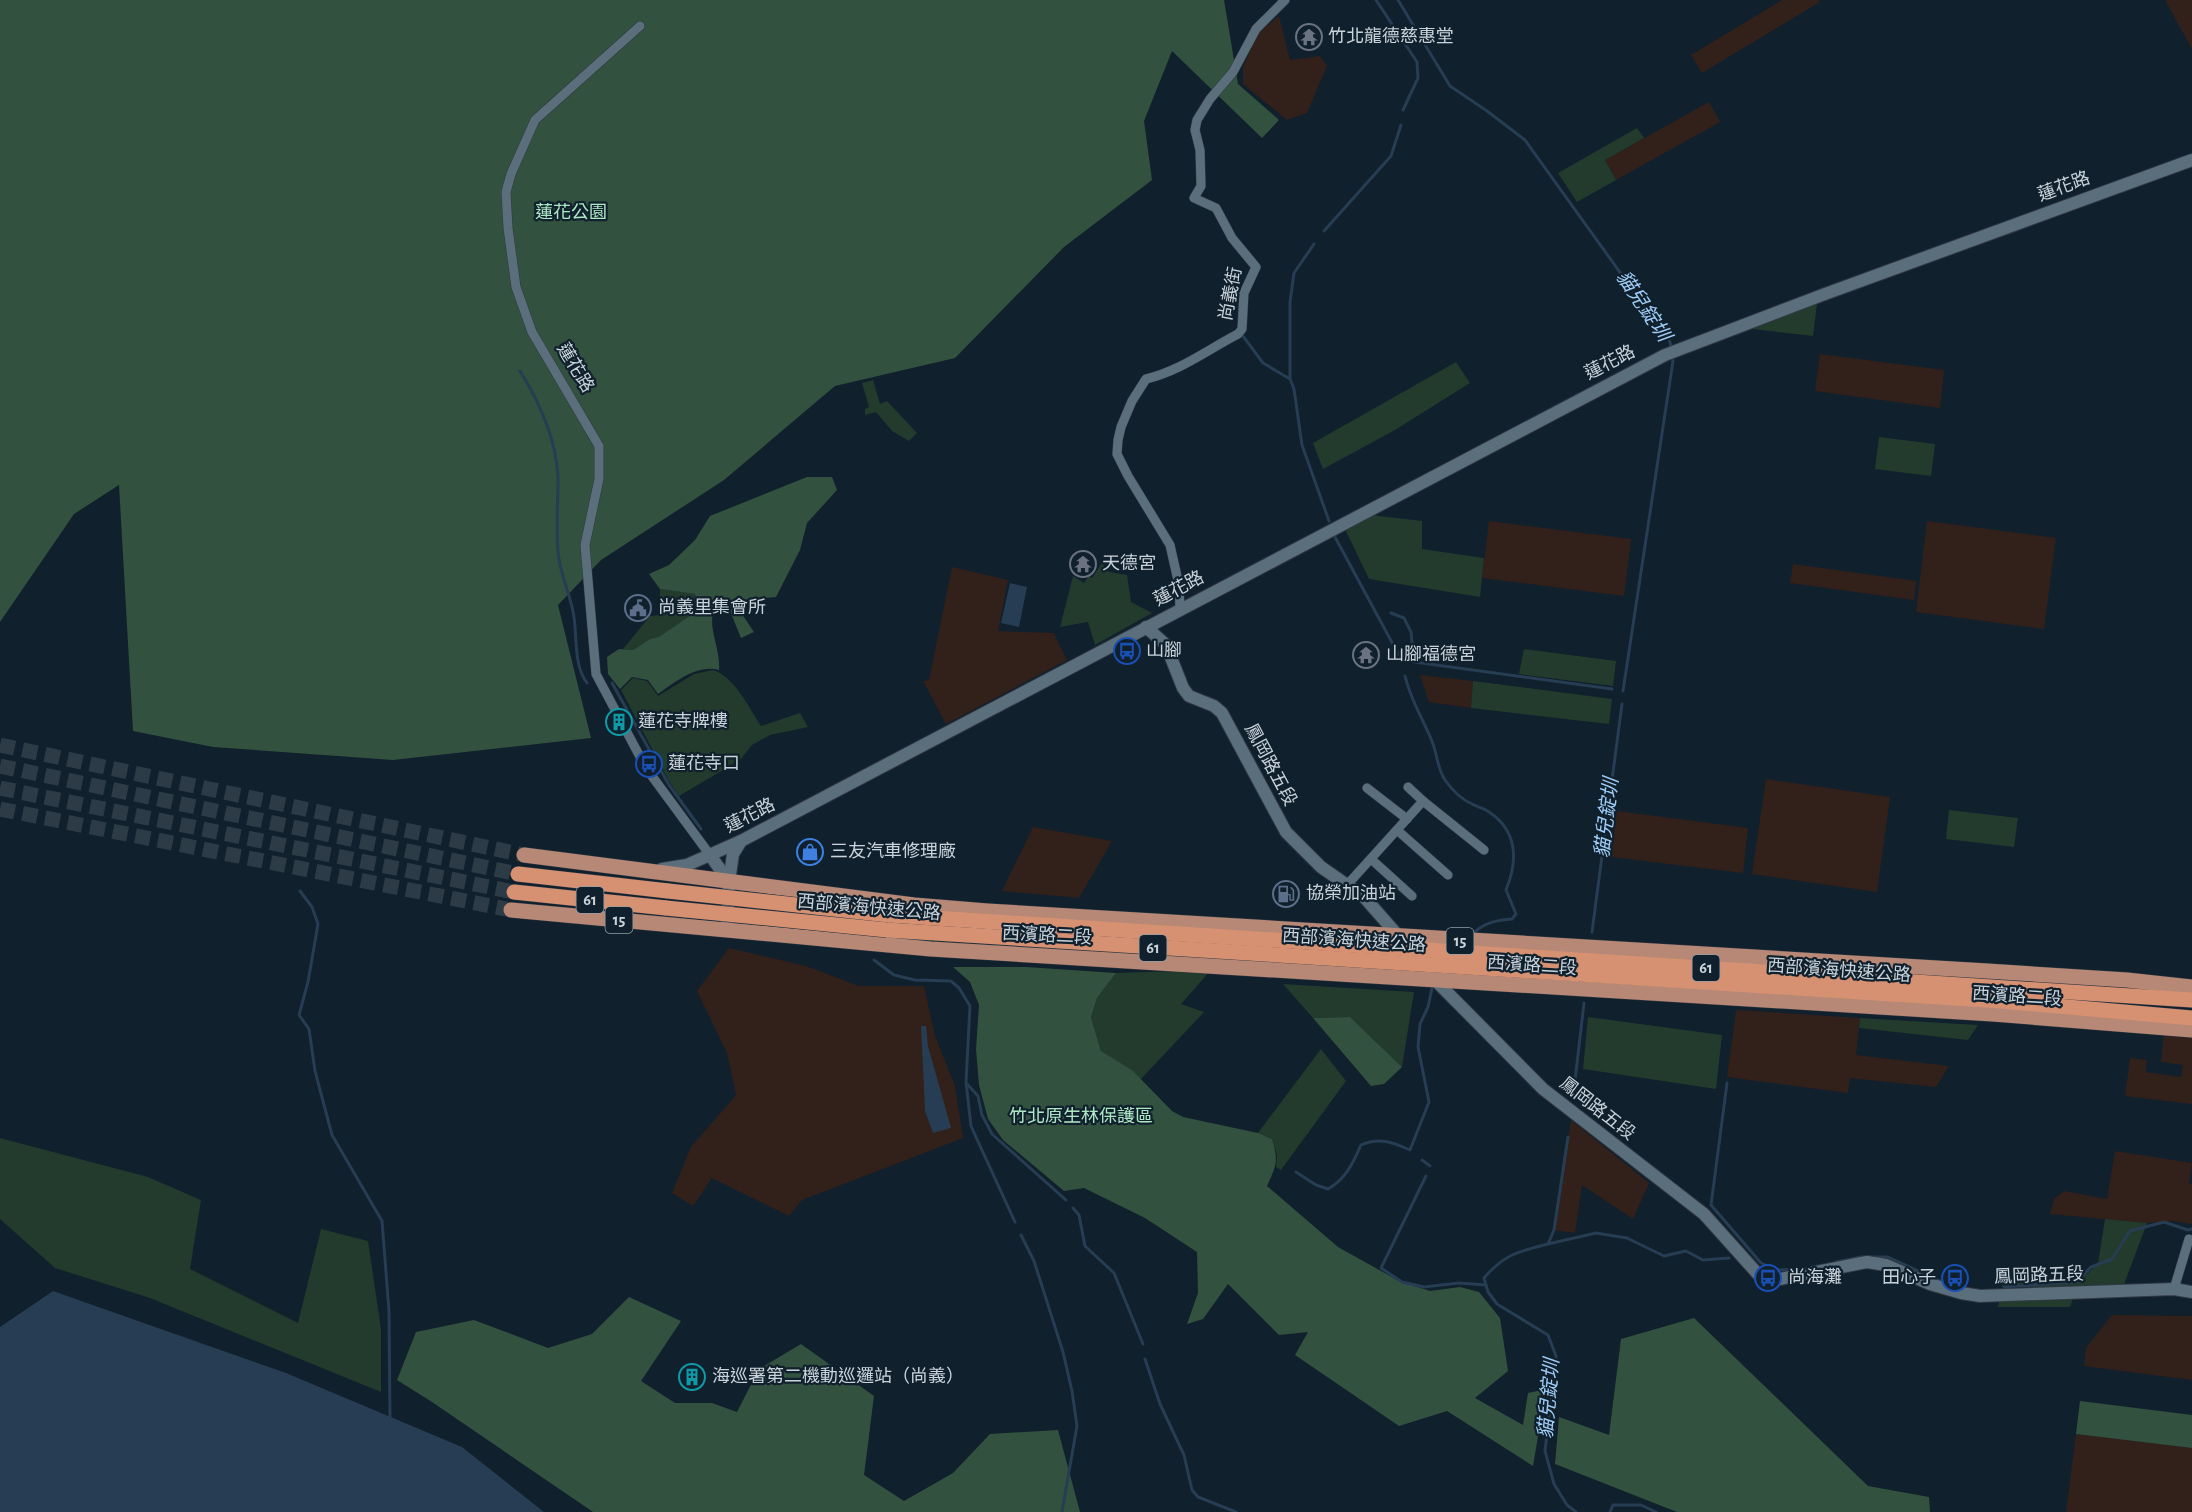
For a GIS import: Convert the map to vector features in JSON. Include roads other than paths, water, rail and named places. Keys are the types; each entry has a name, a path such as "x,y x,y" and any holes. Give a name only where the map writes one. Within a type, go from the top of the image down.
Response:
{"highway":[{"name":"西部濱海快速公路","path":"518,873 668,891 888,923 1042,927 2192,1000"},
{"name":"西部濱海快速公路","path":"514,892 666,908 1420,964 1993,1001 2192,1018"}],"main road":[{"name":"西濱路二段","path":"524,855 646,872 987,911 1987,971 2127,980 2192,987"},
{"name":"西濱路二段","path":"511,910 931,949 1993,1014 2192,1030"}],"street":[{"name":"尚義街","path":"1180,609 1179,585 1170,545 1128,476 1118,454 1118,440 1132,401 1146,379 1166,374 1182,366 1238,334 1242,329 1244,293 1256,267 1232,238 1216,208 1194,198 1201,186 1202,166 1195,130 1197,120 1210,99 1233,72 1256,29 1285,0"},
{"name":"蓮花路","path":"639,26 536,120 511,174 506,192 508,228 516,287 532,332 599,446 599,480 585,545 596,674 646,768 729,882"},
{"name":"蓮花路","path":"710,855 1027,692 1180,609 1665,355 2192,159"},
{"name":"鳳岡路五段","path":"1146,627 1166,645 1183,688 1189,696 1214,706 1222,713 1286,832 1321,867 1364,897 1420,964 1543,1089 1704,1214 1765,1282 1867,1262 1886,1265 1930,1284 1980,1296 2174,1289 2192,1292"},
{"path":"1408,787 1484,850"},
{"path":"1367,788 1407,819"},
{"path":"1347,885 1423,801"},
{"path":"1397,830 1448,875"},
{"path":"726,930 733,854 741,841"},
{"path":"646,872 687,865 710,855"},
{"path":"1371,859 1412,896"},
{"path":"2174,1289 2189,1239"}],"water":[{"path":"1010,583 1027,587 1019,627 1001,623"},
{"path":"921,1026 926,1026 928,1046 951,1128 933,1133 925,1111"},
{"path":"53,1291 286,1373 462,1447 544,1512 0,1512 0,1327"}],"waterway":[{"path":"1376,0 1417,62 1418,78 1403,110"},
{"name":"貓兒錠圳","path":"1398,0 1450,86 1525,140 1670,342 1671,348"},
{"path":"1324,231 1391,156 1401,125"},
{"path":"1290,379 1290,302 1294,273 1314,244"},
{"path":"1243,336 1263,363 1290,379 1294,389 1302,445 1329,521"},
{"name":"貓兒錠圳","path":"1623,691 1673,361 1672,355"},
{"path":"520,371 546,421 554,448 558,477 559,559 575,625 578,661 587,683"},
{"path":"1335,537 1402,661"},
{"path":"1391,613 1404,618 1411,632 1414,662 1612,689"},
{"path":"1405,676 1445,780 1460,797 1499,820 1506,828 1513,847 1514,858 1506,890 1516,914 1512,919 1488,924 1475,932"},
{"path":"612,683 669,785 701,829"},
{"name":"貓兒錠圳","path":"1592,932 1622,704"},
{"path":"300,891 312,907 318,924 308,982 299,1015 309,1029 315,1071 332,1135 382,1221 389,1311 390,1418"},
{"path":"874,960 894,975 915,980 951,981 959,988 970,1006 966,1082 971,1126 1015,1222"},
{"path":"1296,1172 1316,1185 1328,1189 1344,1175 1361,1145 1374,1141 1386,1142 1410,1150 1429,1102 1418,1047 1420,1024 1428,1007 1432,988"},
{"name":"貓兒錠圳","path":"1573,1098 1584,1003"},
{"path":"1727,1083 1711,1205 1761,1263 1777,1270 1800,1269"},
{"path":"967,1084 978,1096 982,1115 992,1134 1066,1200"},
{"name":"貓兒錠圳","path":"1568,1137 1554,1230 1548,1244 1512,1255 1498,1264 1484,1278 1488,1292 1497,1304 1548,1335 1556,1356 1545,1451 1554,1484 1567,1505 1576,1512"},
{"path":"1422,1160 1430,1166"},
{"path":"1426,1176 1381,1268 1402,1282 1424,1287 1459,1283 1486,1285"},
{"path":"1073,1208 1079,1215 1085,1246 1114,1273 1143,1344"},
{"path":"2004,1287 2077,1282 2091,1267 2112,1259 2130,1231 2164,1222 2188,1230 2192,1229"},
{"path":"1548,1244 1596,1233 1627,1238 1664,1256 1686,1251 1703,1260 1729,1258"},
{"path":"1021,1235 1034,1261 1063,1352 1072,1391 1077,1426 1062,1512"},
{"path":"1836,1262 1861,1257 1888,1257 1940,1281"},
{"path":"1145,1359 1160,1404 1184,1455 1192,1490 1198,1497 1236,1512"},
{"path":"1610,1512 1613,1505 1641,1505 1656,1512"}],"tunnel":[{"path":"0,745 524,855"},
{"path":"0,766 518,874"},
{"path":"0,788 514,892"},
{"path":"0,809 511,910"}],"place":[{"name":"竹北龍德慈惠堂","path":"1309,37"},
{"name":"天德宮","path":"1083,564"},
{"name":"尚義里集會所","path":"638,608"},
{"name":"山腳","path":"1127,651"},
{"name":"山腳福德宮","path":"1366,655"},
{"name":"蓮花寺牌樓","path":"619,722"},
{"name":"蓮花寺口","path":"649,764"},
{"name":"三友汽車修理廠","path":"810,852"},
{"name":"協榮加油站","path":"1286,894"},
{"name":"尚海灘","path":"1768,1278"},
{"name":"田心子","path":"1955,1278"},
{"name":"海巡署第二機動巡邏站（尚義）","path":"692,1377"}],"park label":[{"name":"蓮花公園","path":"571,213"},
{"name":"竹北原生林保護區","path":"1081,1117"}]}
